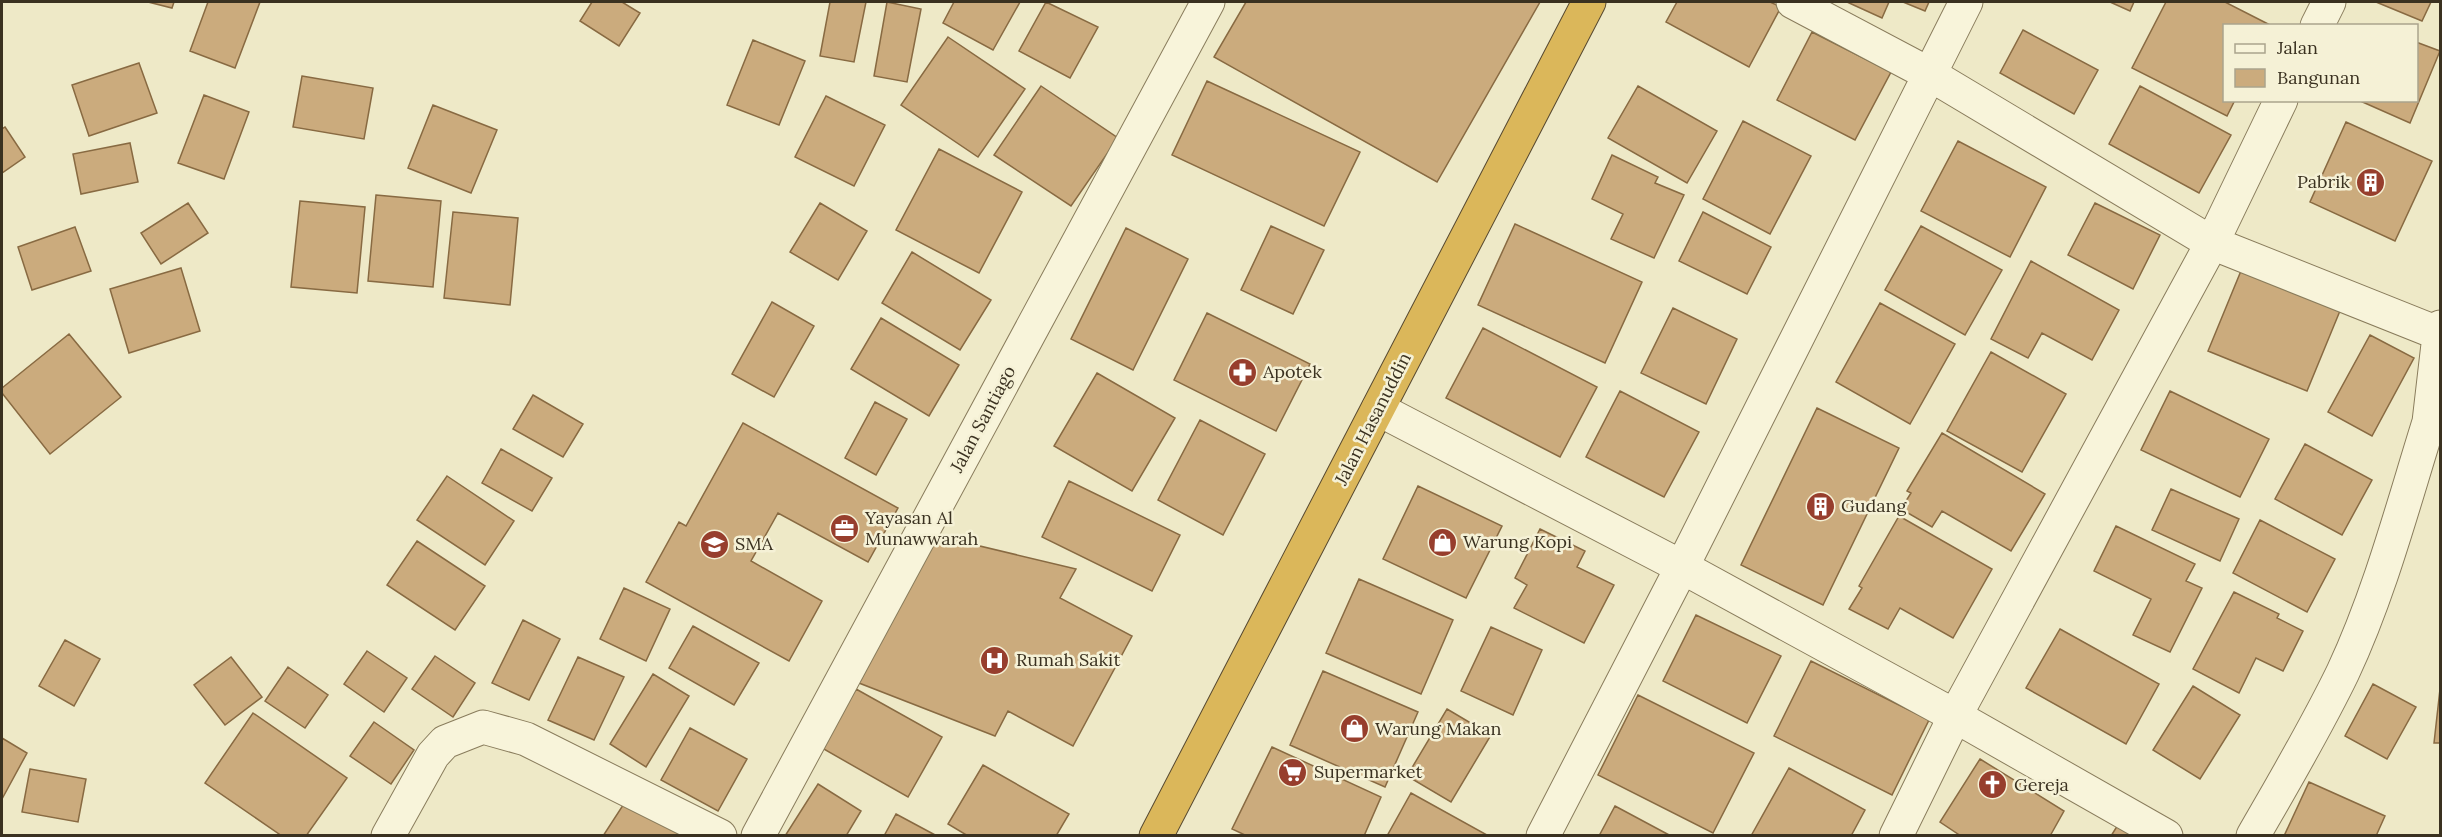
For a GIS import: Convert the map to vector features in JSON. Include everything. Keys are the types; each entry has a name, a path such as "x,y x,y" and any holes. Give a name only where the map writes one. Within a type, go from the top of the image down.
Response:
{"highway":[{"name":"Jalan Hasanuddin","path":"1156,836 1589,2"}],"street":[{"name":"Jalan Santiago","path":"758,836 1208,2"},
{"path":"1792,2 1931,75 2212,243 2440,334"},
{"path":"1543,836 1682,567 1966,2"},
{"path":"2318,24 2329,2"},
{"path":"1896,836 1955,716 2212,243 2280,102"},
{"path":"2253,836 2305,744 2343,670 2374,593 2435,423 2440,327"},
{"path":"1378,409 1682,567 1955,716 2166,836"},
{"path":"388,836 433,755 446,742 483,727 526,739 720,836"}],"building":[{"path":"148,2 174,2 172,8"},
{"path":"208,2 260,2 235,68 190,51"},
{"path":"592,2 622,2 640,13 619,46 580,21"},
{"path":"830,2 866,2 854,62 820,56"},
{"path":"887,2 921,9 907,82 874,76"},
{"path":"954,2 1020,2 993,50 943,23"},
{"path":"1046,2 1098,27 1070,78 1019,51"},
{"path":"1246,2 1540,2 1437,182 1214,57"},
{"path":"1677,2 1770,2 1781,7 1749,67 1666,22"},
{"path":"1847,2 1889,2 1882,18"},
{"path":"1903,2 1929,2 1925,11"},
{"path":"2110,2 2134,2 2130,11"},
{"path":"2166,2 2225,2 2268,24 2223,24 2223,102 2234,102 2227,116 2132,68"},
{"path":"2376,2 2431,2 2422,21"},
{"path":"2023,30 2098,70 2074,114 2000,73"},
{"path":"1812,32 1891,72 1855,140 1777,100"},
{"path":"948,37 1025,89 978,157 901,105"},
{"path":"753,40 805,61 779,125 727,105"},
{"path":"2418,43 2440,51 2410,123 2363,102 2418,102"},
{"path":"139,63 157,113 89,136 72,85"},
{"path":"302,76 373,88 364,139 293,127"},
{"path":"1207,81 1360,152 1324,226 1172,155"},
{"path":"1041,86 1118,138 1071,206 994,155"},
{"path":"1638,86 1717,131 1687,183 1608,138"},
{"path":"2140,86 2231,135 2199,193 2109,144"},
{"path":"204,95 249,112 224,179 178,163"},
{"path":"826,96 885,125 854,186 795,157"},
{"path":"433,105 497,130 471,193 408,168"},
{"path":"1743,121 1811,156 1770,234 1703,199"},
{"name":"Pabrik","path":"2346,122 2432,161 2395,241 2310,202"},
{"path":"5,127 25,157 2,173 2,129"},
{"path":"1958,141 2046,187 2010,257 1921,211"},
{"path":"130,143 138,182 81,194 73,154"},
{"path":"939,149 1022,192 979,273 896,230"},
{"path":"1612,155 1658,177 1655,183 1684,195 1654,258 1611,239 1623,214 1592,199"},
{"path":"376,195 441,201 433,287 368,281"},
{"path":"300,201 365,207 357,293 291,287"},
{"path":"188,203 208,233 161,264 141,233"},
{"path":"820,203 867,231 838,280 790,252"},
{"path":"2095,203 2160,235 2133,289 2068,255"},
{"path":"453,212 518,218 510,305 444,298"},
{"path":"1703,212 1771,247 1747,294 1679,261"},
{"path":"1515,224 1642,282 1605,363 1478,305"},
{"path":"1271,226 1324,250 1293,314 1241,290"},
{"path":"1921,226 2002,270 1965,335 1885,290"},
{"path":"75,227 91,271 32,290 18,247"},
{"path":"1126,228 1188,259 1133,370 1071,339"},
{"path":"912,252 991,300 960,350 882,303"},
{"path":"2031,261 2119,310 2092,360 2042,333 2028,358 1991,339"},
{"path":"2243,266 2342,306 2307,391 2208,351"},
{"path":"181,268 200,331 129,353 110,289"},
{"path":"772,302 814,326 774,397 732,374"},
{"path":"1880,303 1955,344 1910,424 1836,382"},
{"path":"1673,308 1737,339 1706,404 1641,373"},
{"name":"Apotek","path":"1207,313 1310,364 1276,431 1174,380"},
{"path":"881,318 959,365 929,416 851,369"},
{"path":"1483,328 1597,387 1560,457 1446,398"},
{"path":"69,334 121,397 50,454 2,393 2,388"},
{"path":"2370,335 2414,358 2372,436 2328,412"},
{"path":"1991,352 2066,394 2022,472 1947,431"},
{"path":"1097,373 1175,418 1132,491 1054,446"},
{"path":"1620,391 1699,432 1664,497 1586,457"},
{"path":"2170,391 2269,439 2240,497 2141,450"},
{"path":"533,395 583,424 563,457 513,429"},
{"path":"875,402 907,419 876,475 845,458"},
{"name":"Gudang","path":"1817,408 1899,448 1823,605 1741,565"},
{"path":"1200,420 1265,454 1223,535 1158,500"},
{"name":"SMA","path":"743,423 898,508 868,562 778,513 751,561 822,601 789,661 646,582 679,522 686,526"},
{"path":"1942,433 2045,494 2011,551 1942,511 1932,527 1901,509 1911,493 1907,491"},
{"path":"2305,444 2372,480 2342,535 2275,499"},
{"path":"501,449 552,478 532,511 482,483"},
{"path":"447,476 514,521 485,565 417,520"},
{"path":"1069,481 1180,535 1152,591 1042,537"},
{"name":"Warung Kopi","path":"1418,486 1502,526 1466,598 1383,559"},
{"path":"2171,489 2239,519 2220,561 2152,530"},
{"path":"1899,516 1992,569 1953,638 1900,608 1888,629 1849,609 1862,588 1859,586"},
{"path":"2260,520 2335,559 2307,612 2233,573"},
{"path":"2116,526 2195,564 2186,581 2202,588 2170,652 2133,635 2151,599 2094,571"},
{"path":"1540,529 1585,551 1577,567 1614,585 1584,643 1514,608 1527,585 1515,578"},
{"name":"Rumah Sakit","path":"938,536 1076,569 1060,598 1132,636 1073,746 1008,711 995,736 859,683"},
{"path":"417,541 485,586 455,630 387,585"},
{"name":"Warung Makan","path":"1359,579 1453,620 1421,694 1326,653"},
{"path":"624,588 670,609 646,661 600,639"},
{"path":"2234,592 2279,614 2277,618 2303,631 2283,671 2256,658 2239,693 2193,669"},
{"path":"1696,615 1781,656 1747,723 1663,681"},
{"path":"523,620 560,639 529,700 492,683"},
{"path":"693,626 759,663 734,705 669,668"},
{"path":"1491,627 1542,650 1513,715 1461,691"},
{"path":"2060,629 2159,684 2126,744 2026,688"},
{"path":"65,640 100,659 74,706 39,686"},
{"path":"367,651 407,678 384,712 344,684"},
{"path":"435,656 475,683 453,717 412,689"},
{"path":"231,657 262,697 225,725 194,685"},
{"path":"578,657 624,677 594,740 548,720"},
{"path":"1811,661 1929,720 1892,795 1774,736"},
{"path":"288,667 328,695 305,728 265,701"},
{"name":"Warung Makan","path":"1323,671 1418,712 1385,787 1290,745"},
{"path":"653,674 689,696 646,767 610,744"},
{"path":"2373,684 2416,707 2387,759 2345,736"},
{"path":"2193,686 2240,715 2200,779 2153,750"},
{"path":"856,689 942,737 908,797 822,748"},
{"path":"2440,689 2440,743 2434,743"},
{"path":"1638,695 1754,753 1713,833 1598,775"},
{"path":"1447,709 1491,735 1451,802 1407,776"},
{"path":"253,713 347,778 306,836 282,836 205,783"},
{"path":"374,722 414,750 391,784 350,756"},
{"path":"690,728 747,759 718,811 661,780"},
{"path":"2,738 27,753 2,799"},
{"name":"Supermarket","path":"1272,747 1381,797 1364,836 1247,836 1232,829"},
{"name":"Gereja","path":"1980,759 2064,811 2050,836 1961,836 1940,822"},
{"path":"983,765 1069,814 1056,836 968,836 948,824"},
{"path":"1789,768 1865,810 1851,836 1751,836"},
{"path":"30,769 86,779 78,822 22,812"},
{"path":"2309,782 2385,816 2376,836 2284,836"},
{"path":"818,784 861,811 846,836 785,836"},
{"path":"1411,793 1487,835 1387,836"},
{"path":"627,799 684,836 603,836"},
{"path":"1615,806 1671,836 1599,836"},
{"path":"896,814 937,836 884,836"},
{"path":"2119,823 2141,836 2111,836"}],"place":[{"name":"Pabrik","path":"2371,182"},
{"name":"Apotek","path":"1242,372"},
{"name":"Gudang","path":"1820,506"},
{"name":"Yayasan Al Munawwarah","path":"844,528"},
{"name":"Warung Kopi","path":"1442,542"},
{"name":"SMA","path":"714,544"},
{"name":"Rumah Sakit","path":"995,660"},
{"name":"Warung Makan","path":"1354,729"},
{"name":"Supermarket","path":"1293,772"},
{"name":"Gereja","path":"1993,785"}]}
